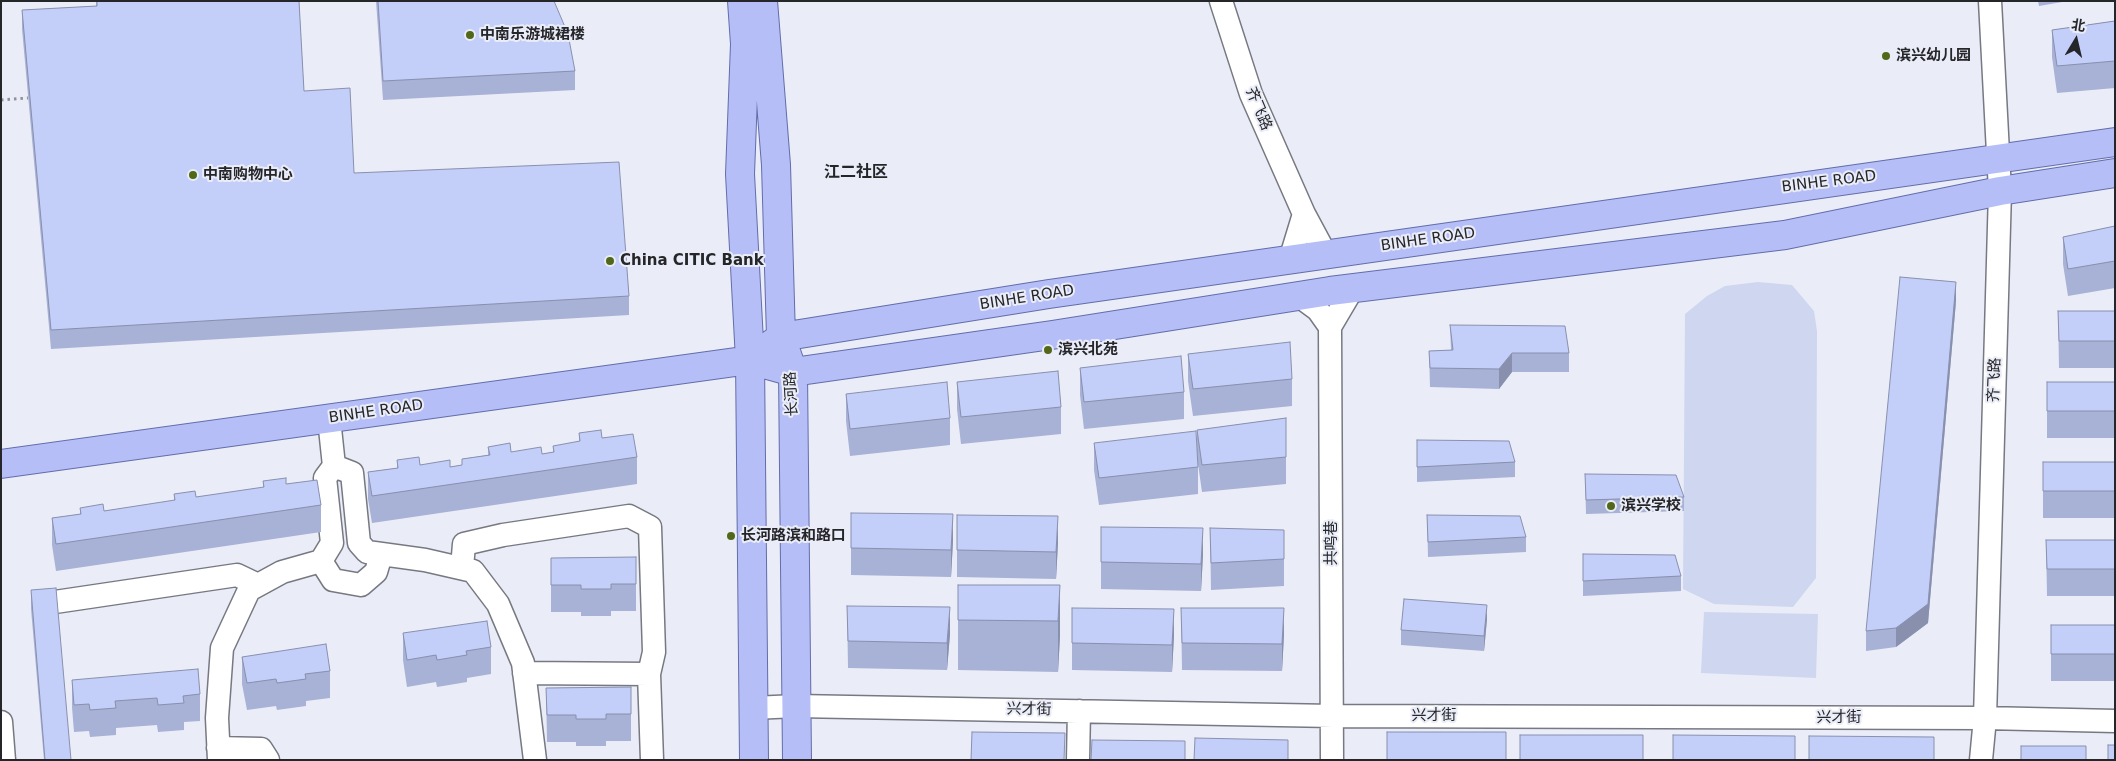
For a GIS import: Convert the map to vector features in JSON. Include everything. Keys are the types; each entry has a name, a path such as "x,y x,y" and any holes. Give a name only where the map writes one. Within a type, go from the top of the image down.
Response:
{"main road":[{"path":"742,1 746,44 740,174 750,360 754,760"},
{"name":"长河路","path":"763,1 776,165 781,337 793,372 797,760"},
{"name":"BINHE ROAD","path":"750,360 781,337 1049,294 1772,190 2000,160 2115,142"},
{"name":"BINHE ROAD","path":"1,464 750,360 793,372 1052,335 1352,288 1785,235 2000,191 2115,173"}],"street":[{"name":"齐飞路","path":"1221,1 1251,94 1304,214 1326,255"},
{"name":"齐飞路","path":"1981,760 1985,718 2000,191 2000,160 1990,1"},
{"path":"1290,260 1304,214"},
{"name":"共鸣巷","path":"1332,760 1330,327 1352,288"},
{"path":"1299,296 1316,307 1330,327"},
{"path":"268,760 261,750 218,754 216,718 222,648 249,590 282,572 321,561 332,543 325,478 334,466 329,419"},
{"path":"334,466 352,473 359,543 366,552 425,560 473,571 498,604 523,663 535,760"},
{"path":"462,568 464,544 502,535 629,516 650,527 654,652 649,674 652,760"},
{"path":"321,561 333,580 361,585 376,572 380,555"},
{"path":"55,602 237,575 258,585"},
{"path":"524,673 649,674"},
{"name":"兴才街","path":"753,708 796,706 1333,716 1985,718 2115,721"},
{"path":"1078,711 1078,760"},
{"path":"1,722 4,760"}],"path":[{"path":"1,100 28,98"}],"shaded area":[{"path":"1758,282 1792,285 1814,311 1817,331 1816,578 1793,607 1714,604 1683,589 1685,314 1707,296 1725,286"},
{"path":"1704,612 1818,614 1816,678 1701,673"}],"building":[{"name":"中南购物中心","path":"97,1 299,1 304,91 350,88 354,173 619,162 629,296 51,330 22,10 97,6"},
{"name":"中南乐游城裙楼","path":"378,1 554,1 568,34 575,71 383,81"},
{"path":"2115,21 2115,61 2057,66 2052,30"},
{"path":"2115,226 2115,261 2068,269 2063,237"},
{"path":"1900,277 1956,282 1928,604 1896,628 1866,631"},
{"path":"2058,311 2115,311 2115,341 2059,341"},
{"path":"1450,325 1565,326 1569,353 1512,353 1499,369 1430,368 1429,351 1453,350"},
{"path":"1290,342 1292,379 1193,389 1188,354"},
{"path":"1181,356 1184,392 1084,402 1080,368"},
{"path":"1058,371 1061,407 961,417 957,382"},
{"path":"947,382 950,418 850,429 846,394"},
{"path":"2047,382 2115,382 2115,411 2047,411"},
{"path":"1286,418 1286,457 1202,465 1197,430"},
{"path":"601,430 602,438 633,434 637,457 372,496 368,472 398,468 397,460 419,457 420,465 450,460 450,467 462,465 462,459 490,455 488,447 510,443 511,452 541,447 542,454 554,452 553,446 580,441 579,433"},
{"path":"1196,431 1198,467 1099,478 1094,443"},
{"path":"1417,440 1509,441 1515,462 1417,467"},
{"path":"2043,462 2115,462 2115,491 2043,491"},
{"path":"1585,474 1676,475 1684,497 1586,500"},
{"path":"286,478 286,484 317,480 321,505 56,544 52,518 81,514 80,508 103,504 104,511 175,500 174,494 195,491 196,497 264,487 263,481"},
{"path":"851,513 953,514 951,550 851,548"},
{"path":"957,515 1058,516 1056,552 957,550"},
{"path":"1427,515 1520,516 1526,537 1428,542"},
{"path":"1101,527 1203,528 1201,564 1101,562"},
{"path":"1210,528 1284,530 1284,559 1211,563"},
{"path":"2046,540 2115,540 2115,569 2047,569"},
{"path":"1583,554 1675,555 1681,576 1583,581"},
{"path":"636,557 636,584 611,584 611,589 581,589 581,585 551,585 551,558"},
{"path":"958,585 1060,585 1058,621 958,620"},
{"path":"56,588 71,760 45,760 31,590"},
{"path":"1404,599 1487,605 1484,636 1401,630"},
{"path":"847,606 950,607 947,643 848,641"},
{"path":"1072,608 1174,609 1172,645 1072,643"},
{"path":"1181,608 1284,608 1282,644 1182,643"},
{"path":"487,621 491,647 466,651 467,655 437,660 436,655 407,660 403,633"},
{"path":"2051,625 2115,625 2115,654 2051,654"},
{"path":"326,644 330,671 305,674 306,679 277,683 276,679 247,683 242,657"},
{"path":"198,669 200,694 183,696 184,703 158,705 157,698 115,701 116,708 90,710 89,704 74,705 72,680"},
{"path":"631,687 631,714 606,714 606,719 576,719 576,715 547,715 546,688"},
{"path":"972,732 1065,733 1064,760 971,760"},
{"path":"1387,732 1506,732 1506,760 1387,760"},
{"path":"1520,735 1643,735 1643,760 1520,760"},
{"path":"1673,735 1795,736 1795,760 1673,760"},
{"path":"1809,736 1934,737 1934,760 1809,760"},
{"path":"1195,738 1288,740 1288,760 1194,760"},
{"path":"1092,740 1185,741 1185,760 1091,760"},
{"path":"2108,745 2115,745 2115,760 2108,760"},
{"path":"2021,746 2086,746 2086,760 2021,760"}],"place":[{"name":"中南乐游城裙楼","path":"470,35"},
{"name":"滨兴幼儿园","path":"1886,56"},
{"name":"中南购物中心","path":"193,175"},
{"name":"China CITIC Bank","path":"610,261"},
{"name":"滨兴北苑","path":"1048,350"},
{"name":"滨兴学校","path":"1611,506"},
{"name":"长河路滨和路口","path":"731,536"}],"district":[{"name":"江二社区","path":"856,173"}]}
